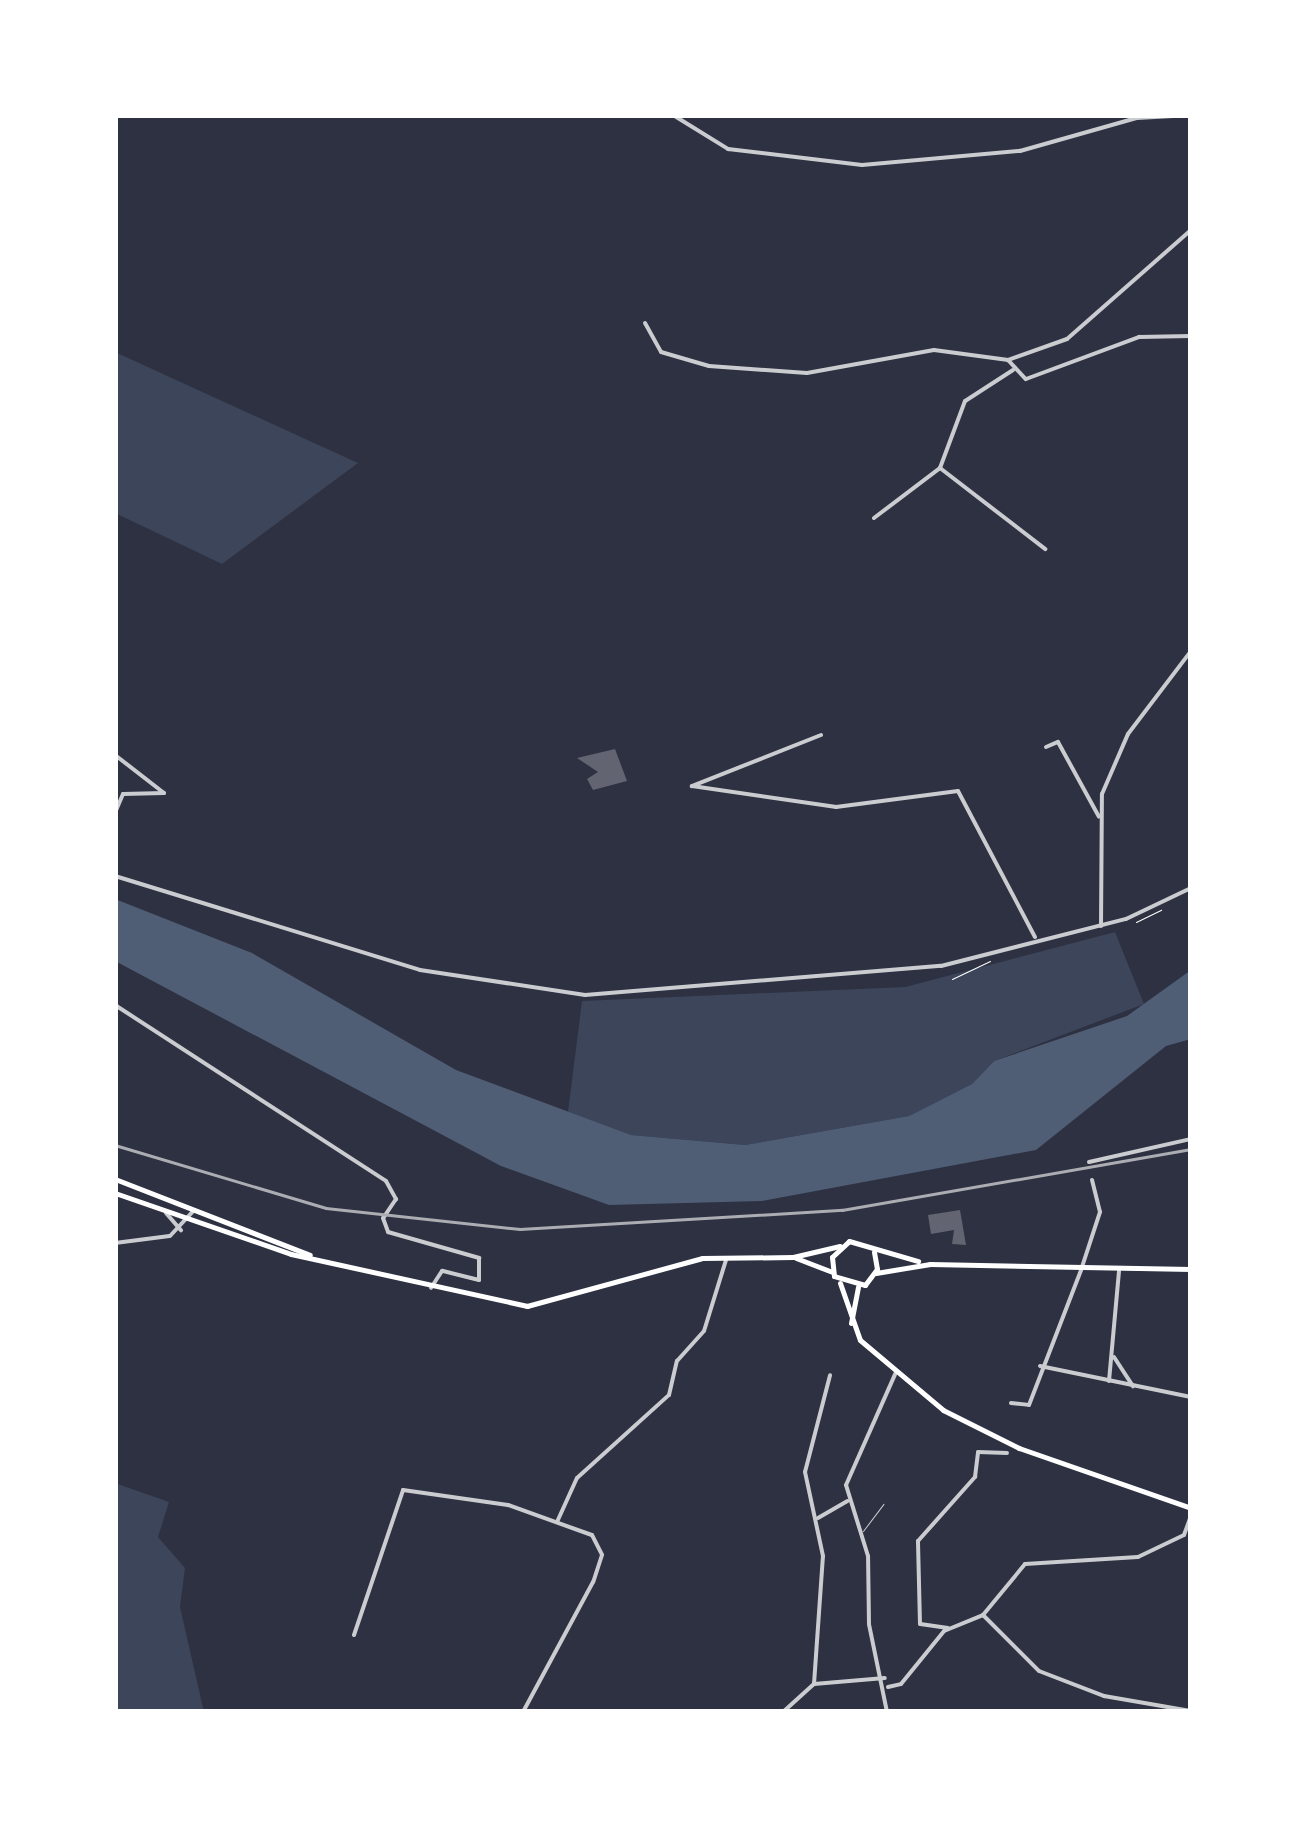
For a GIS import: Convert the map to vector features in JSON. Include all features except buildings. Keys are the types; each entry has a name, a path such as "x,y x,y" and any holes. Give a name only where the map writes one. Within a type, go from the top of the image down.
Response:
{"main road":[{"path":"115,1179 317,1258"},
{"path":"115,1193 188,1221 317,1258 431,1288 540,1306 727,1256 793,1257 859,1241 874,1252 930,1264 1118,1271 1191,1269"},
{"path":"833,1273 840,1246"},
{"path":"874,1252 876,1273"},
{"path":"793,1257 833,1273 840,1283 851,1326 896,1372 991,1436 1191,1508"},
{"path":"851,1326 858,1287 876,1273 930,1264"},
{"path":"840,1283 858,1287"}],"street":[{"path":"674,115 728,149 862,166 1020,151 1164,116 1191,115"},
{"path":"645,323 661,352 709,366 807,373 850,358 934,350 1008,360 1068,339 1191,230"},
{"path":"1008,360 1013,370 1034,378 1139,336 1191,336"},
{"path":"874,518 940,468 966,400 1013,370"},
{"path":"940,468 1045,550"},
{"path":"1099,816 1128,734 1191,651"},
{"path":"821,735 692,786 836,807 958,791 1035,938"},
{"path":"1046,747 1058,742 1099,816 1107,851 1101,926"},
{"path":"115,755 164,793 122,794 115,813"},
{"path":"115,866 115,877 524,993 892,974 1035,938 1101,926 1191,888"},
{"path":"115,1005 386,1181 396,1199 383,1218 388,1232 479,1258 479,1280 442,1271 431,1288"},
{"path":"1089,1162 1191,1139"},
{"path":"1011,1403 1029,1405 1040,1366 1080,1270 1100,1212 1092,1180"},
{"path":"115,1243 181,1230 194,1210"},
{"path":"166,1212 181,1230"},
{"path":"557,1522 577,1478 669,1395 677,1360 704,1331 727,1256"},
{"path":"1109,1382 1118,1271"},
{"path":"1114,1357 1134,1387"},
{"path":"1040,1366 1191,1397"},
{"path":"887,1712 888,1687 868,1624 863,1531 848,1501 848,1465 896,1372"},
{"path":"814,1684 823,1556 806,1461 830,1375"},
{"path":"1007,1453 978,1452 975,1477 918,1541 920,1624 948,1628 983,1615 1010,1576 1039,1558 1138,1557 1191,1532"},
{"path":"354,1635 403,1490 557,1522 592,1535 602,1555 523,1712"},
{"path":"816,1519 848,1501"},
{"path":"1184,1535 1191,1516"},
{"path":"983,1615 1039,1670 1104,1696 1191,1711"},
{"path":"888,1687 901,1684 948,1628"},
{"path":"783,1712 814,1684 885,1678"}],"lane":[{"path":"863,1531 883,1504"}],"shaded area":[{"path":"115,352 358,463 222,564 115,513"},
{"path":"115,899 252,953 456,1070 631,1135 745,1145 909,1116 972,1084 994,1061 1127,1016 1191,970 1191,1039 1166,1046 1036,1150 762,1201 609,1205 501,1166 115,961"},
{"path":"1115,932 1144,1004 994,1061 972,1084 909,1116 745,1145 631,1135 568,1112 582,1001 905,987"},
{"path":"115,1483 169,1502 158,1537 185,1568 180,1607 204,1712 115,1712"}],"railway":[{"path":"115,1145 326,1208 520,1229 842,1210 1191,1149"}]}
